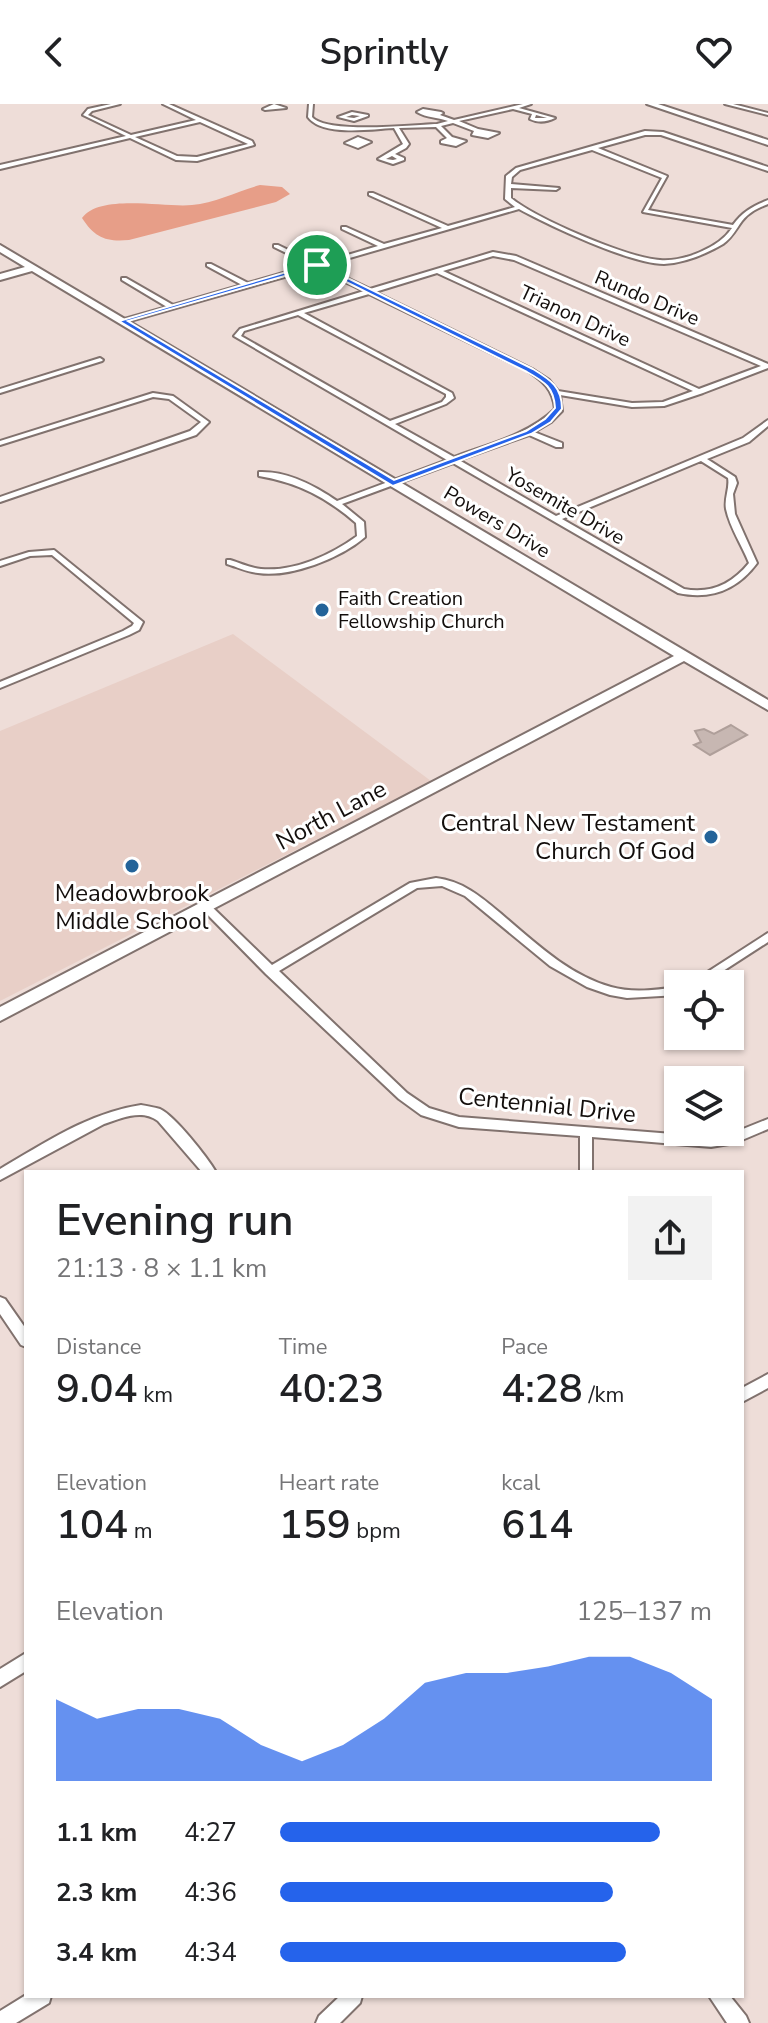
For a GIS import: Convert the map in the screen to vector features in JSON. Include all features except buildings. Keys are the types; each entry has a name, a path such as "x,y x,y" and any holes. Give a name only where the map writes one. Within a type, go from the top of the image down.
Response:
{"street":[{"path":"118,104 90,110 85,115 186,160 253,147 250,142 165,104"},
{"path":"284,107 311,104 310,117 318,125 356,129 437,125 529,104"},
{"path":"502,104 534,115"},
{"path":"587,104 606,104"},
{"path":"651,104 768,141"},
{"path":"666,104 768,141"},
{"path":"727,104 768,114"},
{"path":"437,115 477,130"},
{"path":"0,167 201,120"},
{"path":"354,120 358,139"},
{"path":"437,125 450,138"},
{"path":"394,155 406,144 396,127"},
{"path":"768,169 661,133 645,133 518,169 509,176 508,199 517,208 653,262 674,260 716,246 729,237 743,213 768,202"},
{"path":"593,148 665,177 645,211 733,227"},
{"path":"509,186 556,188"},
{"path":"371,194 448,228"},
{"path":"123,321 517,208"},
{"path":"344,228 383,246"},
{"path":"276,246 530,370 558,393 559,409 529,432 335,504"},
{"name":"Powers Drive","path":"0,248 768,706"},
{"name":"Rundo Drive","path":"436,270 483,256 516,258 767,366"},
{"path":"209,265 246,285"},
{"path":"0,277 32,268"},
{"path":"299,313 436,270"},
{"name":"Trianon Drive","path":"436,270 701,392"},
{"path":"124,279 172,307"},
{"path":"299,313 449,393 450,398 444,403 388,424"},
{"name":"Yosemite Drive","path":"299,313 242,330 238,333 238,339 681,591 694,595 712,594 732,584 753,563 727,507 726,496 733,483 731,477 701,458"},
{"path":"0,391 100,360"},
{"path":"558,393 650,406 676,401 767,366"},
{"path":"0,443 138,397 164,395 205,422 193,433 0,500"},
{"path":"556,519 746,440 768,422"},
{"path":"529,432 559,445"},
{"path":"230,562 260,571 276,571 301,566 361,537 363,529 354,517 335,504 289,477 262,474"},
{"path":"0,564 40,551 54,552 139,622 136,628 126,633 0,685"},
{"name":"North Lane","path":"0,1015 684,656"},
{"path":"270,971 414,885 429,881 449,882 469,893 585,982 612,991 664,993"},
{"name":"Centennial Drive","path":"206,908 403,1096 425,1112 459,1122 711,1142 735,1138 768,1124"},
{"path":"717,970 768,937"},
{"path":"0,1175 106,1117 133,1110 155,1113 208,1170"},
{"path":"586,1133 586,1170"},
{"path":"0,1303 24,1338"},
{"path":"744,1395 764,1384"},
{"path":"0,1679 24,1662"},
{"path":"0,2022 39,1998"},
{"path":"326,2023 351,1998"},
{"path":"720,1998 739,2023"}],"shaded area":[{"path":"260,185 282,187 290,194 276,202 129,240 102,237 82,218 91,210 103,206 201,204"},
{"name":"Meadowbrook Middle School","path":"233,634 431,781 0,1001 0,731"}],"place":[{"name":"Faith Creation Fellowship Church","path":"322,610"},
{"name":"Central New Testament Church Of God","path":"711,837"},
{"name":"Meadowbrook Middle School","path":"132,866"}],"route":[{"path":"317,265 530,370 558,393 559,409 529,432 393,483 123,321 317,265"}]}
